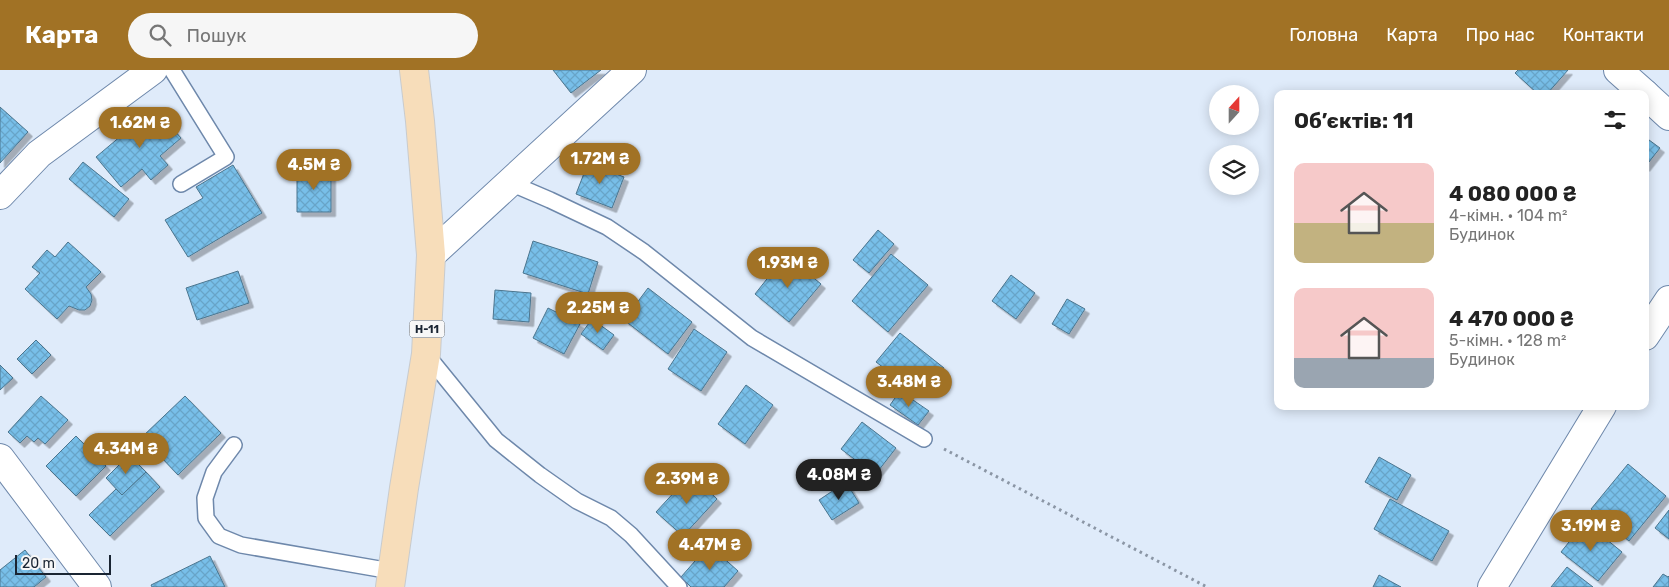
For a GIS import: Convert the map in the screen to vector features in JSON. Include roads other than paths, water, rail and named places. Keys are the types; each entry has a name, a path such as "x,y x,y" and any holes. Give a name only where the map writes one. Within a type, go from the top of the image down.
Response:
{"main road":[{"name":"Н-11","path":"391,579 426,354 431,255 414,70"}],"street":[{"path":"0,194 39,154 123,90 153,70"},
{"path":"431,255 508,182 632,70"},
{"path":"1618,70 1640,90"},
{"path":"1649,98 1669,116"},
{"path":"1649,330 1669,300"},
{"path":"1492,587 1600,410"},
{"path":"0,458 97,587"}],"lane":[{"path":"172,70 226,157 181,184"},
{"path":"508,182 607,226 644,252 752,338 924,439"},
{"path":"426,354 496,440 577,501 611,518 631,535 679,587"},
{"path":"234,444 214,472 205,498 206,518 219,536 241,545 391,579"}]}
